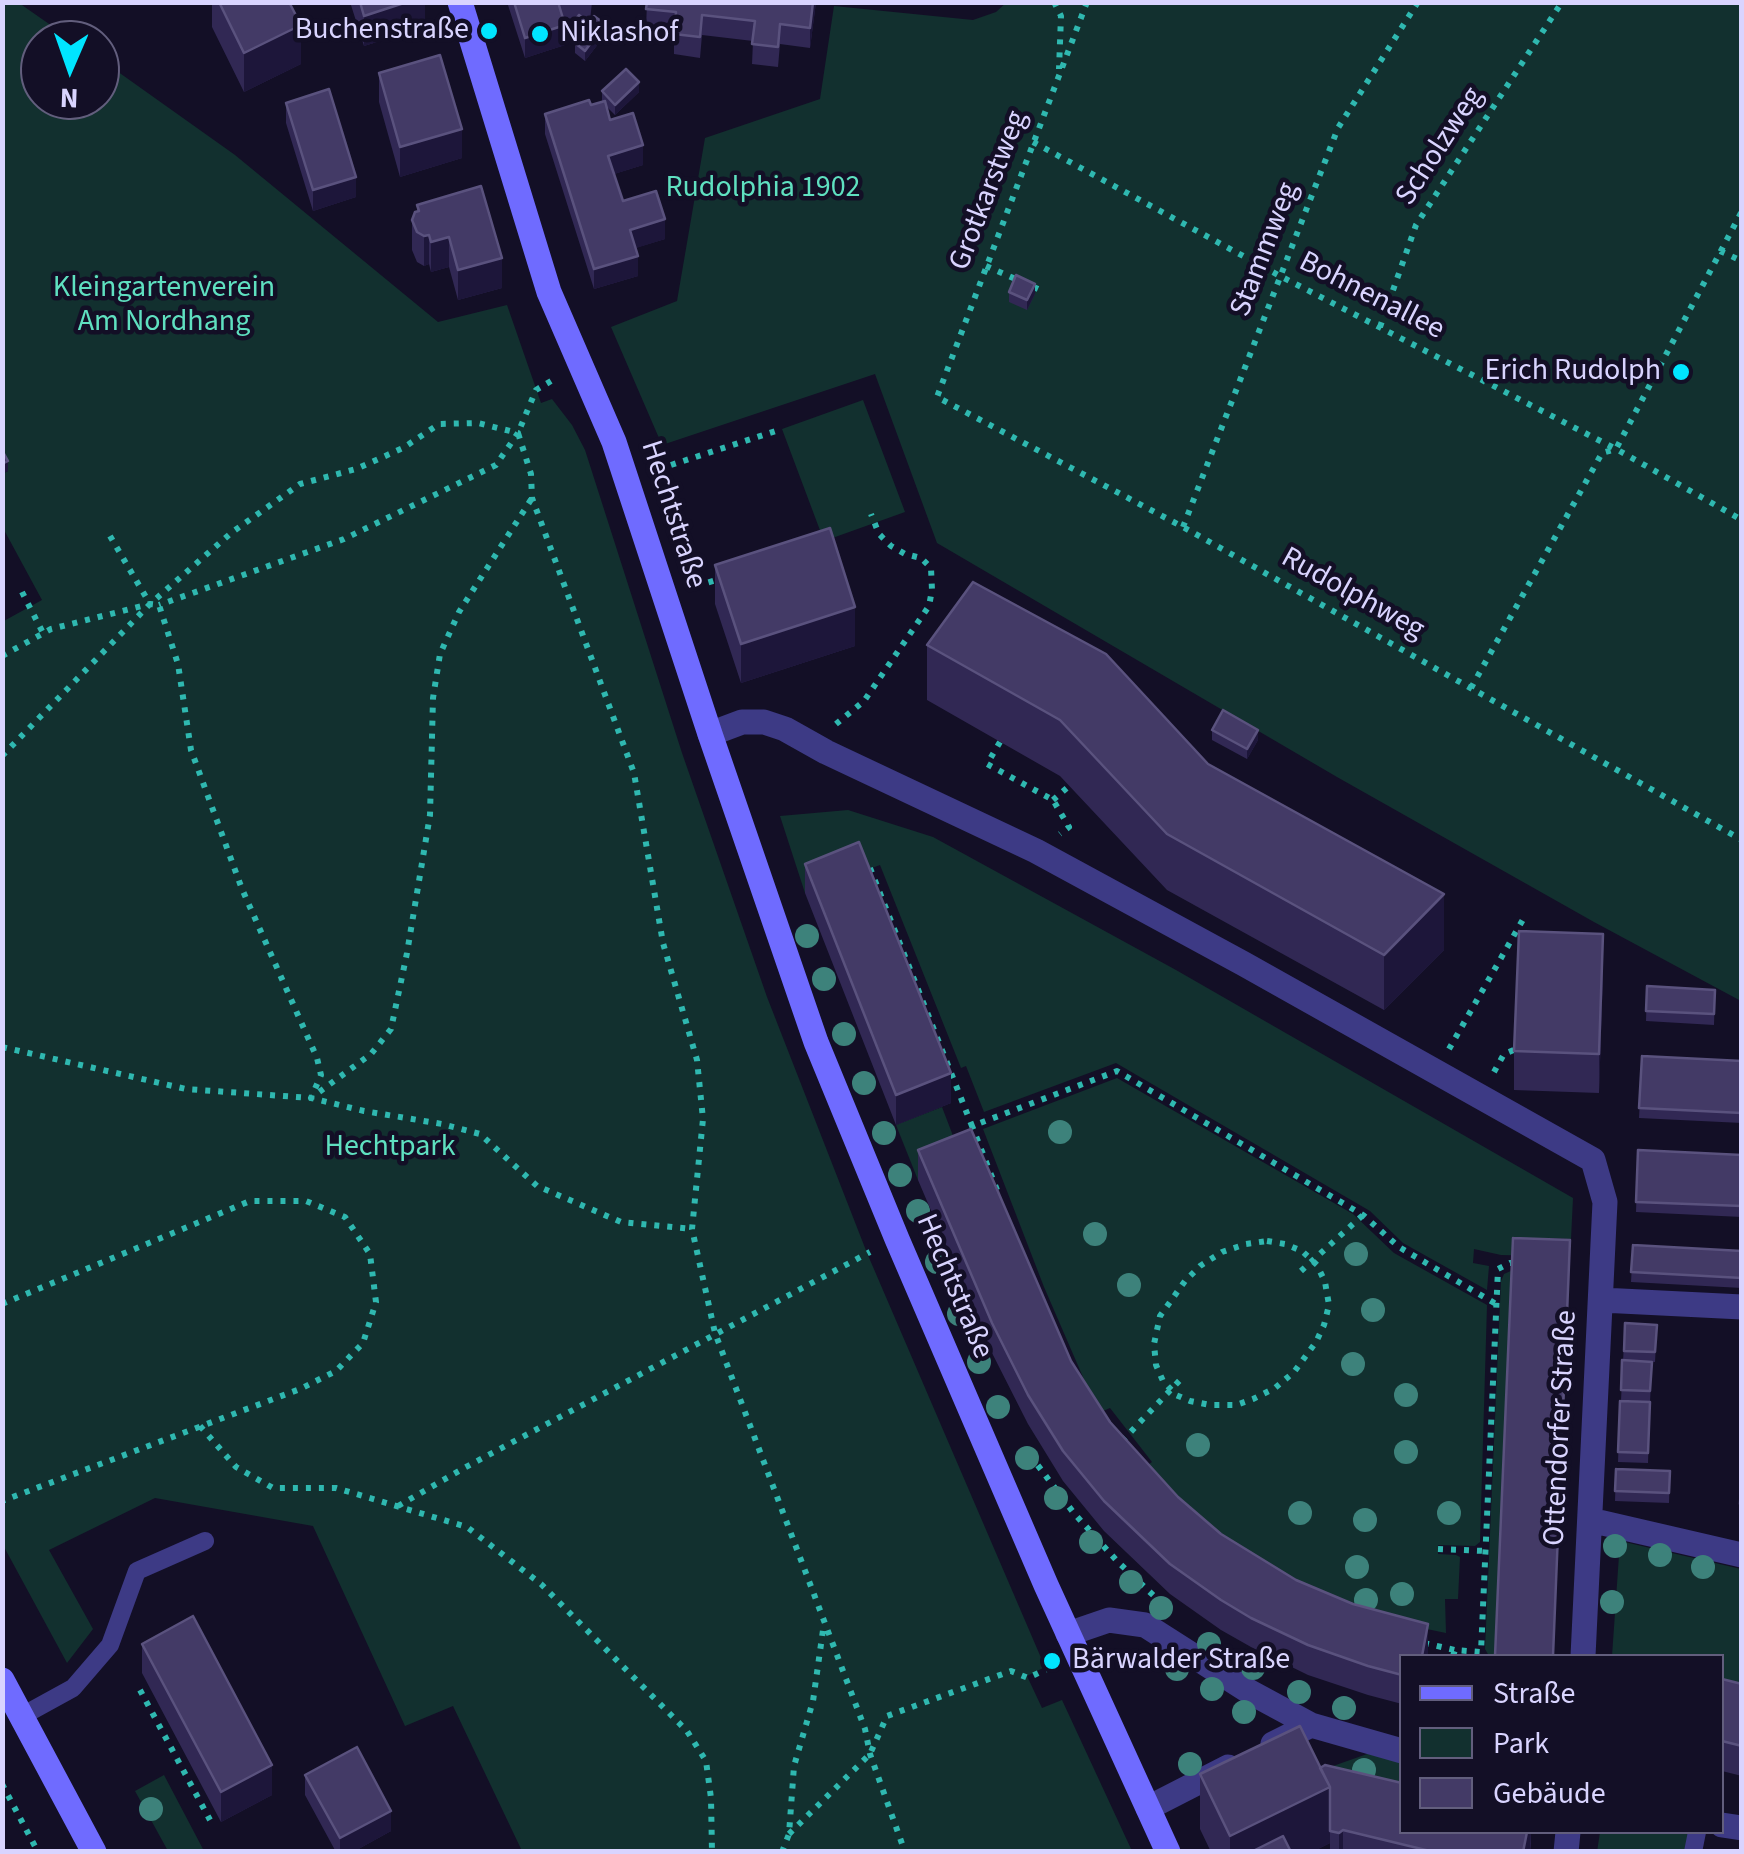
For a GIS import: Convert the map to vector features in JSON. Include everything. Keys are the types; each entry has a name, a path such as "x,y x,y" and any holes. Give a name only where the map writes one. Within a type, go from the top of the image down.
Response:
{"street":[{"name":"Hechtstraße","path":"460,2 549,292 614,442 816,1042 897,1240 1068,1634 1168,1852"},
{"path":"710,734 742,722 764,722 785,729 1036,851 1436,1072"},
{"name":"Ottendorfer Straße","path":"1436,1072 1593,1160 1605,1202 1583,1654"},
{"path":"1601,1300 1742,1307"},
{"path":"1590,1520 1742,1555"},
{"path":"1068,1634 1109,1620 1145,1625 1310,1725 1399,1750"},
{"path":"2,1680 94,1852"},
{"path":"1148,1808 1310,1725"}],"lane":[{"path":"22,1716 73,1688 110,1645 137,1572 204,1542"}],"path":[{"path":"1054,2 1061,16 1059,73"},
{"name":"Grotkarstweg","path":"937,397 1087,2"},
{"name":"Stammweg","path":"1183,526 1338,128 1418,2"},
{"name":"Scholzweg","path":"1380,327 1416,226 1562,2"},
{"name":"Bohnenallee","path":"1032,142 1280,276 1616,449 1742,520"},
{"path":"1471,688 1602,453 1616,449 1742,211"},
{"path":"1720,250 1742,260"},
{"path":"986,266 1038,288"},
{"path":"2,656 47,631 155,604 344,539 496,465 518,433 536,390 551,381"},
{"name":"Rudolphweg","path":"937,397 1183,526 1742,840"},
{"path":"2,756 231,533 300,484 356,470 403,448 439,424 478,423 518,433"},
{"path":"671,465 782,429"},
{"path":"518,433 532,474 532,498 634,773 663,943 698,1060 703,1119 692,1230 715,1333 825,1622 905,1852"},
{"path":"312,1098 371,1054 391,1029 430,816 432,698 440,654 459,612 532,498"},
{"path":"811,743 864,701 929,606 930,568 921,558 890,546 879,534 871,514"},
{"path":"110,536 155,604 178,664 191,750 242,889 317,1058 321,1075 312,1098"},
{"path":"696,586 737,574"},
{"path":"22,592 47,631"},
{"path":"1000,742 987,764 1052,800 1070,828 1036,851"},
{"path":"1052,800 1069,786"},
{"path":"870,868 1001,1199"},
{"path":"1436,1072 1525,916"},
{"path":"2,1047 186,1089 312,1098 480,1134 537,1186 621,1222 692,1230"},
{"path":"972,1126 1118,1071 1363,1215 1399,1247 1496,1304"},
{"path":"2,1304 250,1201 306,1201 345,1217 370,1254 376,1302 364,1344 336,1371 2,1500"},
{"path":"1301,1271 1363,1215"},
{"path":"1267,1241 1286,1244 1313,1260 1325,1282 1328,1305 1316,1342 1294,1372 1275,1388 1236,1405 1190,1401 1170,1390 1156,1365 1154,1344 1160,1316 1200,1266 1222,1252 1267,1241"},
{"path":"397,1506 870,1252"},
{"path":"1411,1639 1454,1653 1481,1654 1498,1268 1510,1263 1528,1264"},
{"path":"1109,1432 1118,1446 1180,1379"},
{"path":"200,1426 236,1467 274,1488 336,1488 467,1528 541,1584 687,1730 706,1761 712,1852"},
{"path":"1030,1455 1073,1512 1159,1600"},
{"path":"1438,1548 1484,1552"},
{"path":"782,1852 789,1834 794,1766 813,1702 825,1622"},
{"path":"789,1834 870,1754 887,1716 1011,1671 1028,1678 1054,1666"},
{"path":"140,1690 210,1820"},
{"path":"2,1784 38,1852"}],"green space":[{"name":"Rudolphia 1902","path":"1007,2 1741,3 1741,1001 1337,777 937,543 875,374 662,445 611,327 677,301 705,138 820,99 834,6 973,20 996,12"},
{"name":"Hechtpark","path":"3,3 19,3 43,20 20,20 20,120 120,120 120,73 235,155 438,322 507,305 541,403 552,399 585,450 682,753 767,997 867,1253 1045,1667 1027,1676 1042,1708 1062,1700 1132,1851 522,1851 453,1706 405,1726 313,1526 155,1498 49,1550 93,1629 67,1663 3,1545 2,622 42,600 3,528 2,474 8,471 2,461"},
{"path":"863,400 905,512 824,541 782,429"},
{"path":"848,810 933,837 1176,970 1573,1198 1571,1239 1543,1238 1542,1256 1501,1255 1474,1249 1473,1263 1489,1266 1487,1290 1403,1243 1370,1211 1116,1063 984,1112 966,1066 961,1068 880,865 805,893 780,816"},
{"path":"1117,1078 1353,1214 1394,1253 1487,1305 1480,1542 1475,1546 1438,1545 1438,1554 1460,1557 1458,1599 1445,1599 1446,1633 1359,1615 1257,1568 1144,1468 1152,1462 1110,1408 1103,1411 1086,1384 983,1129"},
{"path":"942,1107 963,1162 918,1180 896,1125"},
{"path":"1513,1270 1497,1654 1488,1654 1485,1649 1504,1274"},
{"path":"1620,1541 1741,1569 1741,1689 1724,1685 1724,1654 1612,1654"},
{"path":"1370,1753 1399,1760 1399,1813 1310,1803 1299,1778"},
{"path":"164,1775 204,1851 168,1851 135,1791"},
{"path":"1600,1834 1689,1834 1685,1851 1597,1852"}],"building":[{"path":"219,2 289,2 301,25 244,53"},
{"path":"360,2 407,2 364,16"},
{"path":"514,2 558,2 565,25 525,38"},
{"path":"647,2 813,2 810,28 780,24 778,47 752,44 755,21 702,15 700,37 674,34 676,12 646,9"},
{"path":"579,15 589,23 594,16 605,24 585,51 575,43 580,36 569,28"},
{"path":"440,55 462,129 400,147 379,73"},
{"path":"626,69 639,82 615,105 602,91"},
{"path":"329,89 356,177 313,190 286,103"},
{"path":"589,100 591,105 605,101 610,120 633,113 643,145 608,156 623,201 656,191 665,219 630,230 638,256 594,269 545,114"},
{"path":"481,186 502,258 458,270 449,237 431,242 429,235 417,232 412,220 419,211 417,205"},
{"path":"1016,275 1035,284 1027,300 1009,292"},
{"path":"830,528 855,607 741,644 715,565"},
{"path":"973,582 1106,654 1208,764 1444,894 1384,955 1167,834 1060,720 927,645"},
{"path":"1223,710 1258,730 1247,749 1212,730"},
{"path":"859,842 951,1073 896,1095 805,864"},
{"path":"1519,931 1603,934 1599,1054 1514,1051"},
{"path":"1647,986 1715,990 1714,1014 1646,1011"},
{"path":"1642,1056 1742,1061 1742,1113 1639,1108"},
{"path":"971,1129 1071,1361 1110,1422 1178,1497 1221,1534 1296,1580 1353,1604 1428,1624 1422,1654 1399,1654 1399,1674 1308,1645 1251,1618 1170,1564 1104,1501 1063,1451 1028,1395 992,1323 918,1150"},
{"path":"1638,1150 1742,1155 1742,1206 1636,1202"},
{"path":"1513,1238 1570,1240 1553,1654 1495,1654"},
{"path":"1633,1245 1742,1251 1742,1278 1631,1272"},
{"path":"1625,1323 1657,1325 1655,1352 1624,1351"},
{"path":"1622,1360 1652,1362 1650,1391 1621,1390"},
{"path":"1620,1401 1650,1402 1648,1453 1618,1452"},
{"path":"1616,1469 1670,1471 1669,1493 1615,1491"},
{"path":"193,1616 272,1765 221,1792 142,1644"},
{"path":"1724,1680 1742,1684 1742,1746 1724,1742"},
{"path":"1300,1726 1330,1787 1230,1836 1200,1774"},
{"path":"357,1747 391,1811 340,1838 305,1775"},
{"path":"1325,1765 1399,1782 1399,1834 1527,1834 1523,1852 1434,1852 1343,1830 1330,1831 1330,1787 1320,1768"},
{"path":"1283,1836 1291,1852 1251,1852"}],"place":[{"name":"Buchenstraße","path":"489,31"},
{"name":"Niklashof","path":"540,34"},
{"name":"Erich Rudolph","path":"1681,372"},
{"name":"Bärwalder Straße","path":"1052,1661"}],"park label":[{"name":"Kleingartenverein Am Nordhang","path":"164,306"}]}
